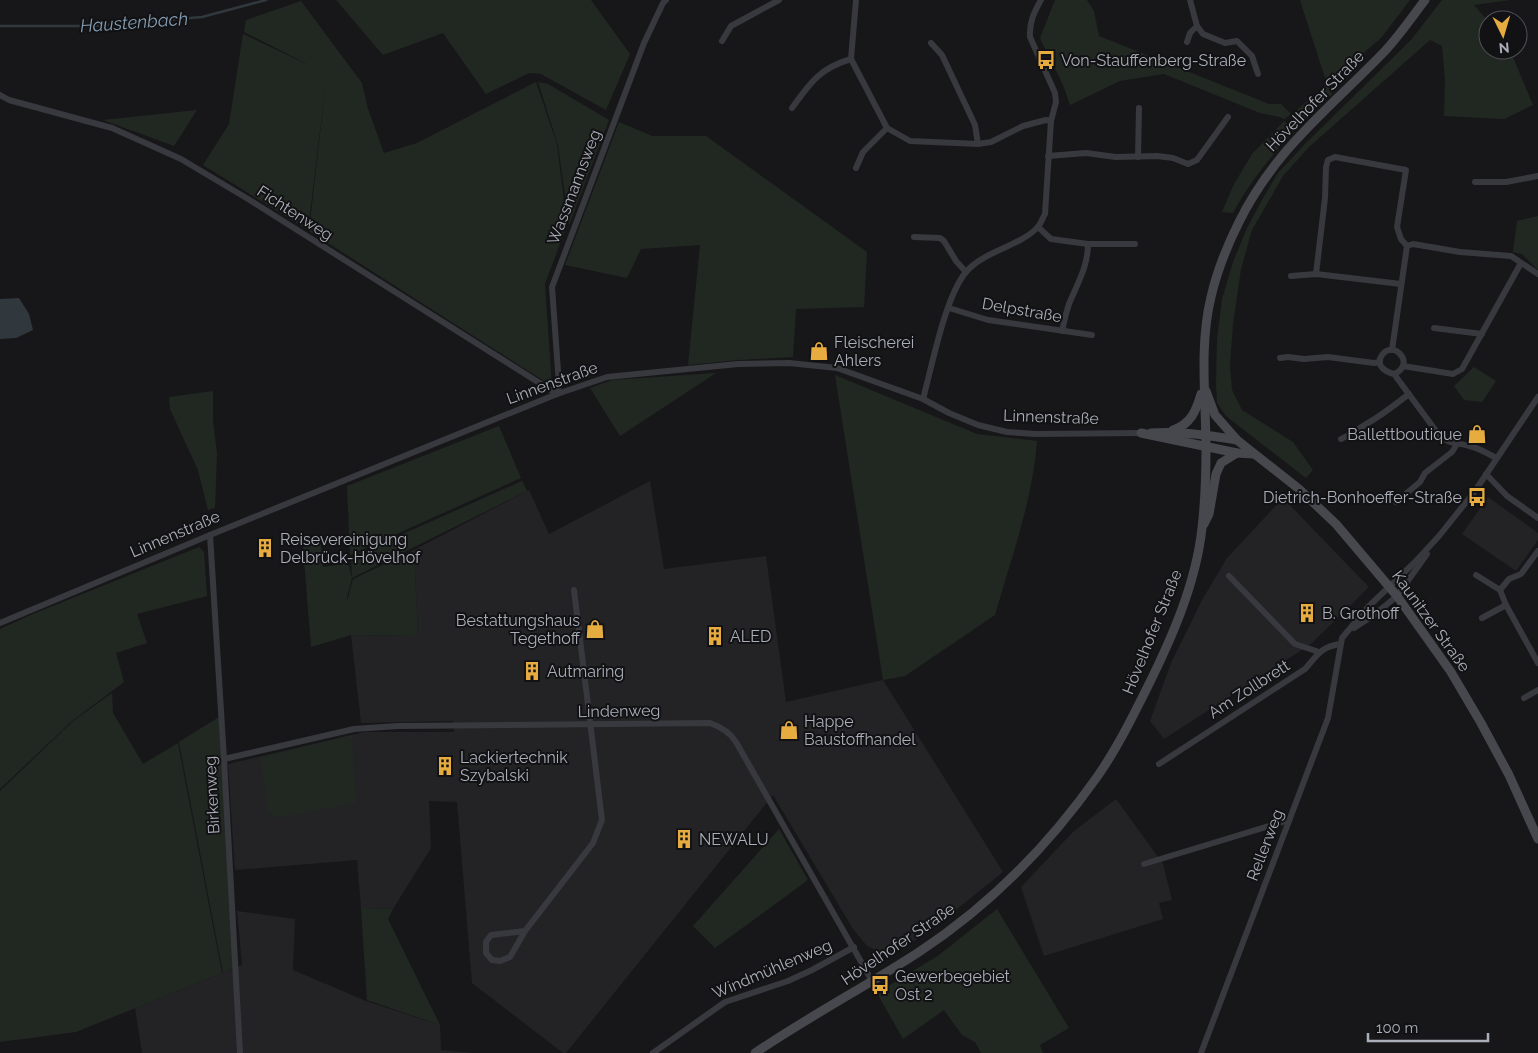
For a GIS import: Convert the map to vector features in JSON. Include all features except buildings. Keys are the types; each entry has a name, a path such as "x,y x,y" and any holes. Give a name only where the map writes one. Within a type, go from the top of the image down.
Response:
{"main road":[{"name":"Hövelhofer Straße","path":"755,1053 938,938 977,908 1022,868 1067,816 1098,775 1128,726 1157,670 1192,575 1202,529 1206,446 1205,340 1210,298 1238,224 1274,164 1301,133 1386,49 1425,0"},
{"path":"1167,432 1183,427 1196,412 1204,384"},
{"name":"Kaunitzer Straße","path":"1204,384 1215,415 1237,440 1300,489 1336,524 1397,596 1451,672 1482,723 1509,775 1538,839"},
{"path":"1141,434 1167,432 1205,434 1237,440"},
{"path":"1141,434 1237,453 1254,454"},
{"path":"1202,529 1209,514 1218,468 1221,462 1237,453"}],"street":[{"name":"Wassmannsweg","path":"557,394 559,385 552,287 644,43 666,0"},
{"path":"722,41 731,26 779,0"},
{"path":"856,0 851,58 887,128 910,141 978,144 991,142 1023,126 1046,120 1051,121"},
{"path":"923,398 949,308 956,289 966,272 985,258 1028,235 1038,227 1045,214 1051,121 1056,102 1055,92 1030,37 1029,28 1041,0"},
{"path":"1190,0 1197,26 1203,34 1225,43 1237,41 1252,56 1258,74"},
{"path":"1187,42 1190,33 1197,26"},
{"path":"931,43 942,55 974,125 978,144"},
{"path":"792,108 813,79 836,63 851,58"},
{"name":"Fichtenweg","path":"0,95 9,100 112,128 181,159 248,199 557,394"},
{"path":"1138,157 1139,108"},
{"path":"1048,156 1086,153 1116,157 1157,156 1173,158 1188,164 1197,160 1228,117"},
{"path":"856,168 863,152 887,128"},
{"path":"1316,274 1328,160 1335,157 1406,170 1398,227 1401,239 1407,246 1392,350"},
{"path":"1475,182 1506,182 1538,176"},
{"path":"1038,227 1051,239 1088,244 1134,244"},
{"path":"914,237 940,238 966,272"},
{"path":"1062,331 1069,305 1088,258 1088,244"},
{"path":"1407,246 1413,244 1460,252 1511,256 1538,274"},
{"path":"1403,366 1453,374 1465,366 1521,263"},
{"path":"1290,276 1316,274 1401,284"},
{"name":"Delpstraße","path":"949,308 988,320 1092,335"},
{"path":"1434,328 1482,334"},
{"path":"1394,374 1400,371 1404,359 1400,353 1392,350 1386,351 1381,356 1381,368 1386,372 1394,374 1439,435 1447,442 1468,445 1496,458"},
{"path":"1280,358 1328,357 1374,363 1380,362"},
{"name":"Linnenstraße","path":"0,623 210,535 557,394 607,377 738,364 789,363 837,368 923,398 949,413 978,425 1007,432 1036,434 1141,434"},
{"path":"1342,439 1353,434 1410,394"},
{"path":"1347,633 1397,596 1486,474 1538,397"},
{"path":"1396,502 1420,482 1425,473 1452,452 1456,444"},
{"path":"1486,474 1507,496 1538,518"},
{"name":"Birkenweg","path":"210,535 240,1053"},
{"path":"1340,644 1342,638 1368,607 1439,536"},
{"path":"1500,590 1509,579 1521,574 1538,551"},
{"path":"1476,575 1500,590 1506,606 1538,663"},
{"path":"1229,576 1295,644 1318,652"},
{"path":"525,931 491,935 486,942 486,953 492,960 500,961 510,957 525,931 594,843 602,820 574,590"},
{"path":"1482,618 1506,606"},
{"name":"Am Zollbrett","path":"1159,764 1305,669 1318,652 1327,647 1340,644"},
{"name":"Rellerweg","path":"1201,1053 1328,718 1340,644"},
{"path":"1524,698 1538,690"},
{"name":"Lindenweg","path":"224,759 354,729 398,726 710,724 719,726 731,734 872,981"},
{"path":"1144,864 1289,820"},
{"name":"Windmühlenweg","path":"653,1053 725,1002 788,981 854,947"}],"shaded area":[{"path":"336,0 591,0 630,54 606,110 541,74 529,73 486,94 443,33 383,55"},
{"path":"1055,0 1087,0 1094,11 1099,36 1269,104 1281,104 1291,114 1284,119 1260,113 1164,74 1120,81 1070,105 1063,85 1040,38"},
{"path":"1300,0 1410,0 1381,38 1327,84"},
{"path":"1442,0 1511,0 1474,5 1478,10 1478,60 1514,60 1533,105 1504,119 1444,116 1445,80 1442,46 1430,40 1309,147 1283,176 1252,230 1241,269 1233,324 1230,365 1232,390 1242,410 1293,442 1313,470 1306,478 1226,416 1217,403 1217,339 1222,299 1233,262 1247,228 1278,173 1411,40"},
{"path":"301,1 362,83 368,109 384,153 417,143 536,82 557,144 567,225 545,284 552,386 309,231 327,73 308,230 203,165 229,124 243,34 313,67 244,32 246,20"},
{"path":"538,82 548,84 609,120 569,225 558,145"},
{"path":"1327,84 1332,94 1299,125 1290,116"},
{"path":"197,110 174,146 103,120"},
{"path":"1284,121 1294,131 1261,170 1233,213 1222,212 1233,186 1252,154"},
{"path":"619,122 652,136 706,136 867,252 864,307 796,309 793,357 688,365 700,245 641,249 627,278 565,265"},
{"path":"1538,216 1538,270 1522,254 1513,252 1517,221"},
{"path":"19,298 29,314 33,330 16,338 0,339 0,299"},
{"path":"1474,367 1496,381 1482,402 1464,400 1454,386"},
{"path":"716,373 620,436 590,388 612,380"},
{"path":"835,375 977,434 1037,441 1035,463 1026,507 995,615 905,676 883,680"},
{"path":"213,391 213,421 217,453 215,508 208,510 198,470 170,409 169,397"},
{"path":"499,426 521,478 350,555 347,486"},
{"path":"522,481 527,491 352,578 351,557"},
{"name":"Gewerbegebiet Ost 2","path":"650,481 664,569 766,556 786,702 883,680 1003,872 926,934 896,951 880,952 867,946 853,929 773,795 566,1053 563,1053 472,983 457,802 429,801 431,848 393,909 361,908 357,860 235,870 228,764 364,732 454,732 453,721 361,723 351,635 418,636 414,550 529,490 549,534"},
{"path":"1488,497 1538,533 1538,540 1516,571 1462,534"},
{"path":"1283,498 1369,587 1311,644 1164,739 1150,721 1171,663 1202,600 1227,558"},
{"path":"321,544 323,567 348,563 352,578 347,601 353,579 414,550 418,636 351,635 311,647 303,547"},
{"path":"199,547 204,552 207,596 137,614 147,643 116,653 124,682 72,721 0,789 0,629"},
{"path":"112,693 113,713 143,764 178,743 222,973 76,1032 0,1042 0,791 73,721"},
{"path":"219,717 235,967 223,973 179,742"},
{"path":"352,735 356,803 278,818 268,812 261,757"},
{"path":"1116,799 1163,864 1172,900 1159,903 1163,919 1044,956 1021,887 1073,832"},
{"path":"779,829 808,880 715,948 693,926"},
{"path":"361,908 393,909 388,919 440,1025 367,1000"},
{"path":"997,909 1069,1028 1040,1045 1043,1053 981,1053 975,1042 962,1035 944,1010 903,1039 877,993 939,955"},
{"path":"237,911 295,919 293,970 366,1001 440,1025 441,1050 474,1053 142,1053 135,1008 242,965"}],"waterway":[{"name":"Haustenbach","path":"0,26 93,26 202,17 266,0"}],"place":[{"name":"Von-Stauffenberg-Straße","path":"1046,60"},
{"name":"Fleischerei Ahlers","path":"819,351"},
{"name":"Ballettboutique","path":"1477,434"},
{"name":"Dietrich-Bonhoeffer-Straße","path":"1477,497"},
{"name":"Reisevereinigung Delbrück-Hövelhof","path":"265,548"},
{"name":"B. Grothoff","path":"1307,613"},
{"name":"Bestattungshaus Tegethoff","path":"595,629"},
{"name":"ALED","path":"715,636"},
{"name":"Autmaring","path":"532,671"},
{"name":"Happe Baustoffhandel","path":"789,730"},
{"name":"Lackiertechnik Szybalski","path":"445,766"},
{"name":"NEWALU","path":"684,839"},
{"name":"Gewerbegebiet Ost 2","path":"880,985"}]}
